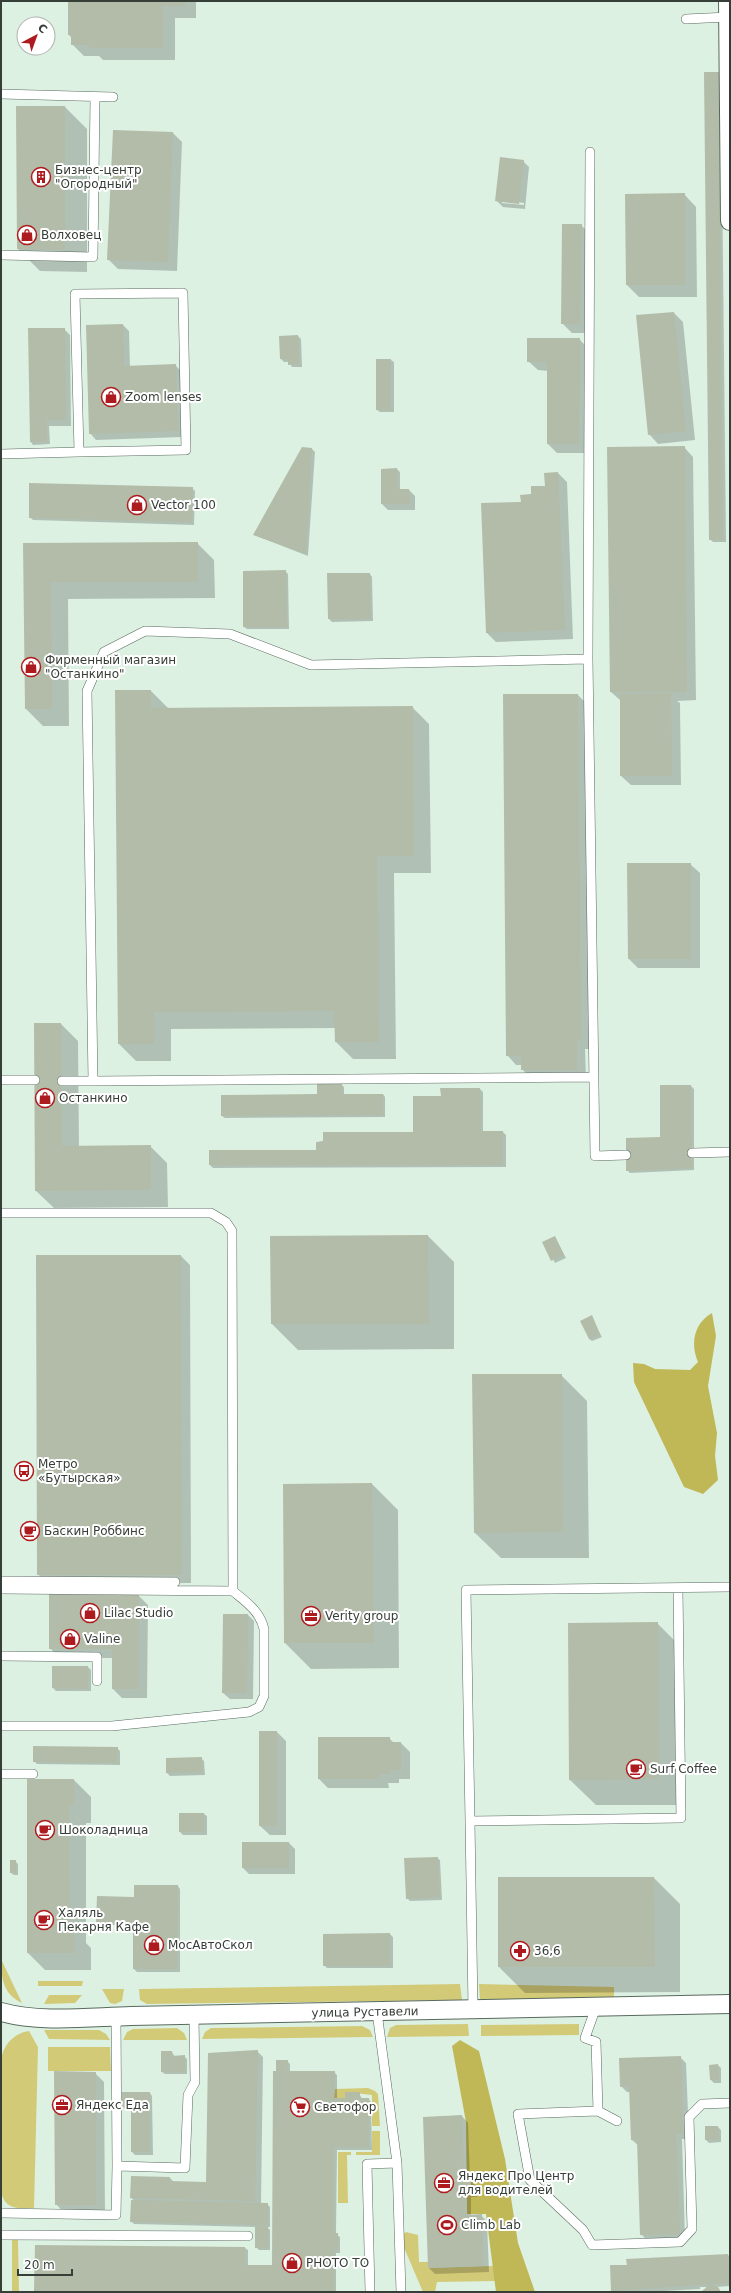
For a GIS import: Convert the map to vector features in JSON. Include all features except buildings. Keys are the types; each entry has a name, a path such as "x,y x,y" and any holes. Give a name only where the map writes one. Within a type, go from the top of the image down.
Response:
{"street":[{"path":"728,9 730,221"},
{"name":"улица Руставели","path":"1,2012 30,2017 377,2012 730,2004"}],"lane":[{"path":"686,19 728,9"},
{"path":"1,94 113,97"},
{"path":"1,256 93,257 95,97"},
{"path":"590,152 588,659 592,1077 595,1156 626,1155"},
{"path":"1,454 186,450 183,293 75,294 79,452"},
{"path":"93,1081 87,691 104,652 145,631 230,634 311,665 588,659"},
{"path":"62,1080 592,1077"},
{"path":"1,1080 35,1080"},
{"path":"692,1153 730,1152"},
{"path":"1,1213 211,1213 226,1222 232,1231 233,1591"},
{"path":"1,1581 175,1582"},
{"path":"472,2009 466,1590 730,1587"},
{"path":"470,1821 681,1818 678,1588"},
{"path":"1,1589 233,1591 255,1610 262,1621 264,1629 264,1696 262,1703 255,1710 249,1712 112,1726 1,1726"},
{"path":"1,1656 98,1657 97,1681"},
{"path":"1,1774 33,1774"},
{"path":"596,2007 585,2038 596,2042 598,2111"},
{"path":"377,2012 397,2163 401,2292"},
{"path":"117,2166 185,2168 188,2095 194,2082 194,2015"},
{"path":"1,2213 116,2215 116,2016"},
{"path":"618,2121 598,2111 518,2114 530,2180 583,2230 592,2245 680,2242 692,2229 689,2117 702,2104 730,2103"},
{"path":"370,2292 367,2164 397,2163"},
{"path":"1,2235 248,2236"}],"shaded area":[{"path":"712,1313 716,1336 708,1386 717,1433 715,1456 718,1480 703,1494 684,1487 634,1382 633,1363 644,1364 655,1369 690,1370 698,1362 694,1348 695,1334 701,1322"},
{"path":"1,1959 22,2003 11,1995 4,1985"},
{"path":"38,1981 83,1981 82,1986 38,1986"},
{"path":"460,1984 462,2000 147,2004 140,2000 139,1989"},
{"path":"479,1984 614,1987 614,1999 480,2000"},
{"path":"102,1989 124,1989 122,2001 115,2004 110,2003"},
{"path":"49,1995 82,1995 75,2003 44,2004"},
{"path":"468,2024 469,2036 387,2037 390,2028 396,2025"},
{"path":"579,2024 579,2035 481,2036 481,2025"},
{"path":"362,2026 370,2030 373,2037 202,2039 205,2032 211,2028"},
{"path":"177,2028 184,2033 187,2040 123,2040 127,2032 133,2029"},
{"path":"44,2030 99,2030 106,2034 110,2040 49,2039"},
{"path":"29,2031 38,2047 34,2208 15,2208 7,2204 2,2195 1,2060 4,2049 10,2041 19,2034"},
{"path":"460,2040 479,2051 505,2159 518,2243 535,2292 496,2292 486,2214 467,2214 466,2122 452,2046"},
{"path":"48,2047 110,2047 111,2071 48,2071"},
{"path":"368,2088 378,2094 380,2126 372,2126 372,2095 345,2092 345,2098 334,2098 335,2089"},
{"path":"372,2131 380,2131 380,2155 356,2155 356,2152 372,2152"},
{"path":"338,2152 351,2152 351,2155 347,2155 348,2203 338,2203"},
{"path":"406,2232 418,2235 419,2262 428,2262 429,2268 493,2266 496,2281 437,2282 435,2292 423,2292 402,2243 402,2235"},
{"path":"12,2240 18,2240 19,2292 12,2292"}],"place":[{"name":"Бизнес-центр \"Огородный\"","path":"41,177"},
{"name":"Волховец","path":"27,235"},
{"name":"Zoom lenses","path":"111,397"},
{"name":"Vector 100","path":"137,505"},
{"name":"Фирменный магазин \"Останкино\"","path":"31,667"},
{"name":"Останкино","path":"45,1098"},
{"name":"Метро «Бутырская»","path":"24,1471"},
{"name":"Баскин Роббинс","path":"30,1531"},
{"name":"Lilac Studio","path":"90,1613"},
{"name":"Verity group","path":"311,1616"},
{"name":"Valine","path":"70,1639"},
{"name":"Surf Coffee","path":"636,1769"},
{"name":"Шоколадница","path":"45,1830"},
{"name":"Халяль Пекарня Кафе","path":"44,1920"},
{"name":"МосАвтоСкол","path":"154,1945"},
{"name":"36,6","path":"520,1951"},
{"name":"Яндекс Еда","path":"62,2105"},
{"name":"Светофор","path":"300,2107"},
{"name":"Яндекс Про Центр для водителей","path":"444,2183"},
{"name":"Climb Lab","path":"447,2225"},
{"name":"PHOTO TO","path":"292,2263"}]}
